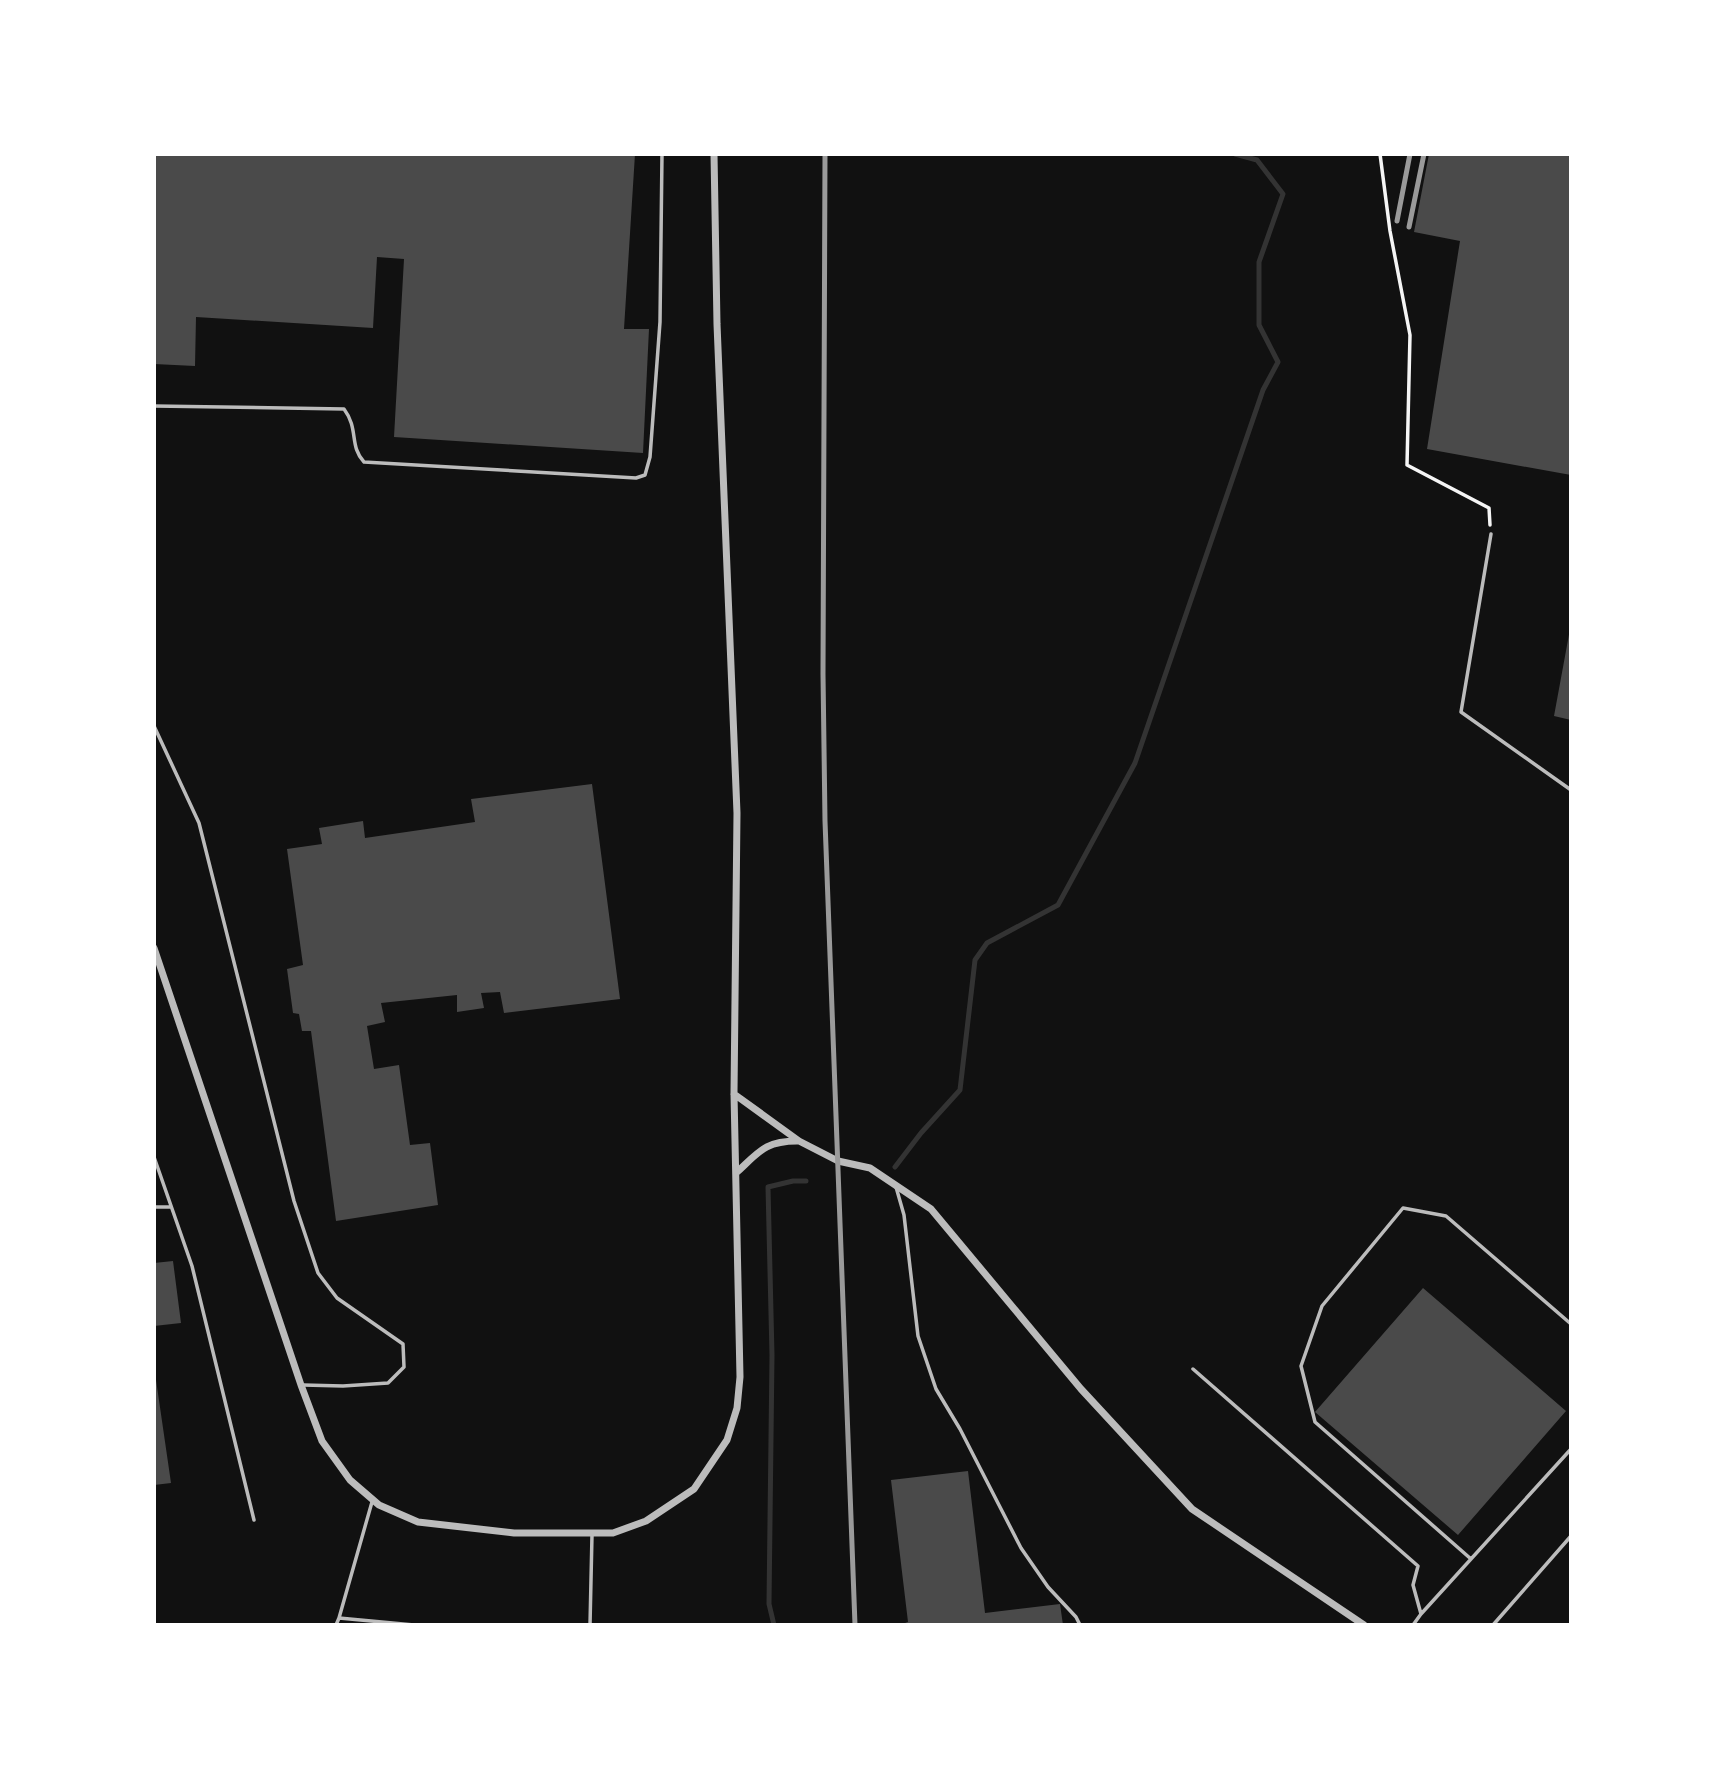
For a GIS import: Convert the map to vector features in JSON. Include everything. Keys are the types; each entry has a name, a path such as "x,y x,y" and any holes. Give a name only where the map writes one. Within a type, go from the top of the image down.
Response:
{"street":[{"path":"154,948 321,1441 350,1480 376,1503 418,1522 514,1533 613,1533 646,1521 694,1489 727,1440 737,1408 740,1377 734,1094 737,813 717,324 713,154"},
{"path":"734,1094 799,1141 838,1161 870,1168 931,1209 1081,1389 1192,1509 1364,1625"},
{"path":"736,1173 765,1147 778,1141 799,1141"}],"lane":[{"path":"154,406 344,409 352,421 356,454 364,462 636,478 645,475 650,457 660,322 662,154"},
{"path":"1491,534 1461,712 1571,790"},
{"path":"154,726 199,823 294,1201 318,1273 337,1298 403,1344 404,1367 388,1383 301,1385"},
{"path":"154,1157 192,1266 254,1520"},
{"path":"895,1185 904,1215 918,1336 936,1389 960,1429 1021,1548 1048,1587 1080,1625"},
{"path":"154,1207 170,1207"},
{"path":"1471,1559 1315,1422 1301,1366 1322,1306 1403,1208 1446,1216 1571,1324"},
{"path":"1194,1368 1418,1566 1413,1586 1421,1614"},
{"path":"1413,1625 1571,1449"},
{"path":"336,1625 376,1503"},
{"path":"590,1625 592,1533"},
{"path":"1493,1625 1571,1536"},
{"path":"339,1618 414,1625"}],"path":[{"path":"1380,154 1390,231 1410,335 1407,466 1489,508 1491,534"}],"building":[{"path":"154,154 635,154 624,329 649,329 643,453 394,437 404,259 377,257 373,328 196,317 195,366 154,364"},
{"path":"1429,154 1571,154 1571,475 1427,449 1460,241 1414,232"},
{"path":"1571,629 1571,720 1554,716"},
{"path":"592,784 620,999 504,1013 500,992 481,993 484,1008 457,1012 457,995 381,1003 385,1022 367,1026 374,1069 399,1065 410,1145 430,1143 438,1205 336,1221 311,1031 302,1031 299,1014 293,1013 287,969 303,965 287,849 322,844 319,828 363,821 365,838 475,822 471,799"},
{"path":"173,1261 181,1323 154,1326 154,1263"},
{"path":"1423,1288 1566,1411 1458,1535 1315,1412"},
{"path":"154,1366 171,1483 154,1485"},
{"path":"968,1471 985,1613 1060,1604 1063,1625 899,1625 908,1622 891,1480"}],"waterway":[{"path":"895,1167 960,1090 975,960 987,943 1058,905 1135,763 1263,390 1278,362 1259,325 1259,262 1283,194 1257,160 1235,154"},
{"path":"774,1625 769,1604 772,1355 768,1187 806,1181"}],"railway":[{"path":"825,154 825,821 855,1625"},
{"path":"1397,221 1410,154"},
{"path":"1409,227 1424,154"}]}
